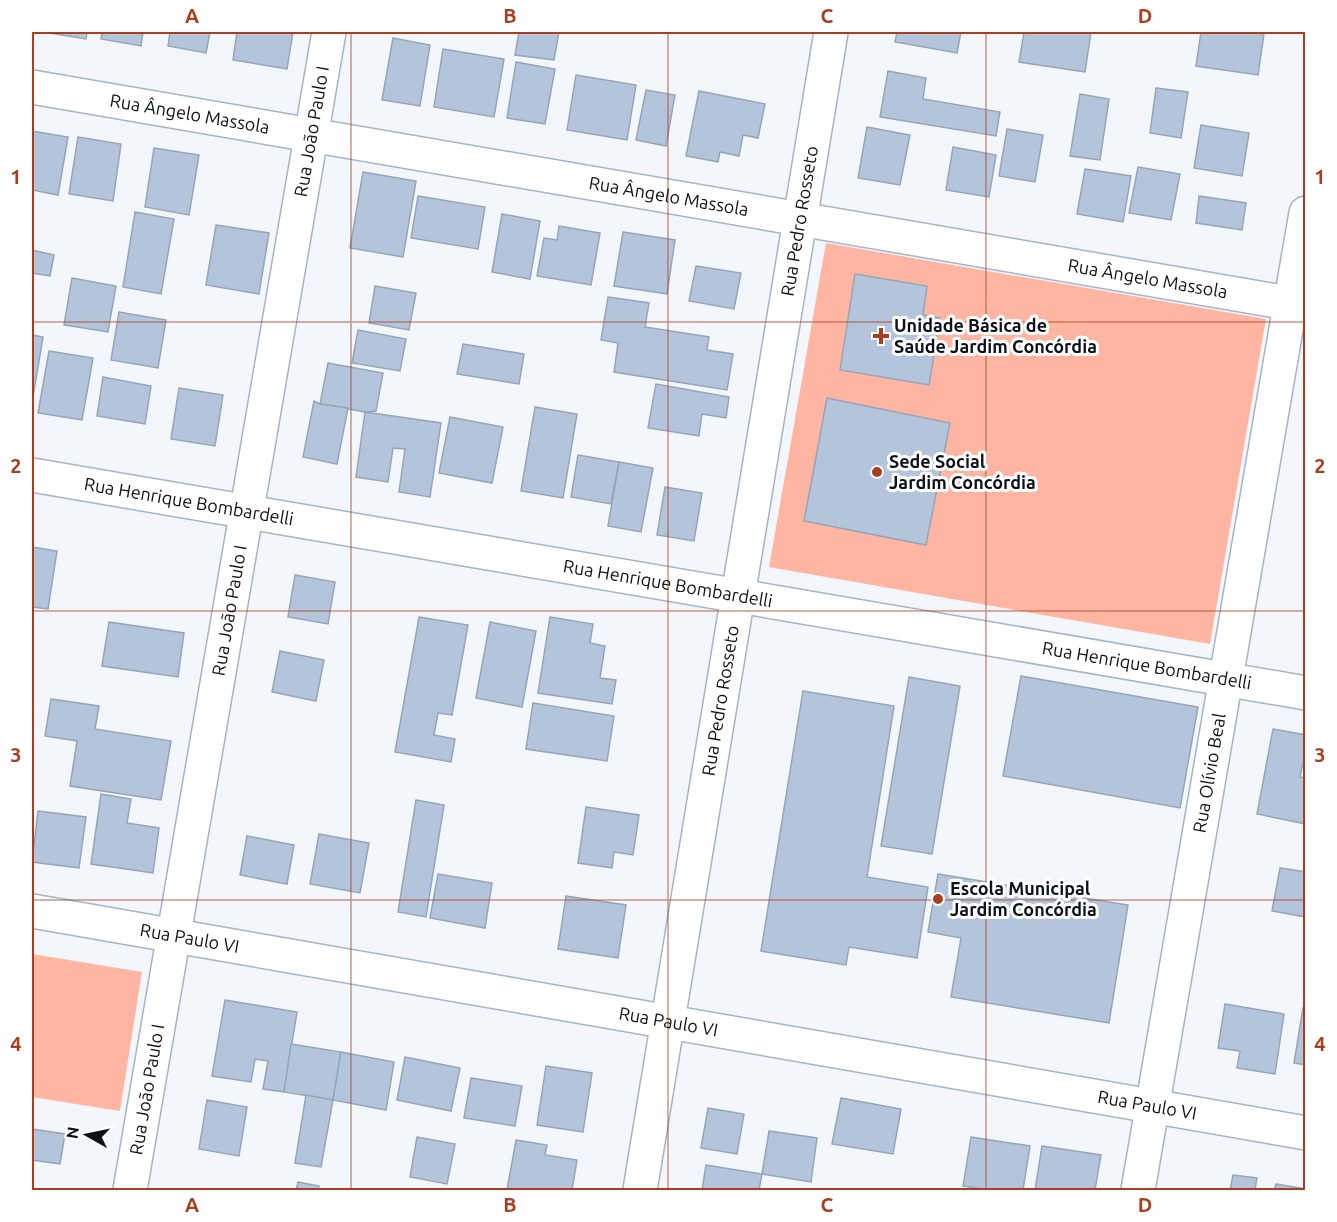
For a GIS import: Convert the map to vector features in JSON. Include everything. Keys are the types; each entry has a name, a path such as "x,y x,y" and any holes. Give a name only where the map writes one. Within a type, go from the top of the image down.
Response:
{"street":[{"name":"Rua João Paulo I","path":"130,1191 329,32"},
{"name":"Rua Pedro Rosseto","path":"640,1191 831,32"},
{"name":"Rua Ângelo Massola","path":"32,87 1298,305"},
{"name":"Rua Olívio Beal","path":"1138,1191 1226,679 1298,305 1305,213"},
{"name":"Rua Henrique Bombardelli","path":"32,475 1305,693"},
{"name":"Rua Paulo VI","path":"32,911 1305,1133"}],"shaded area":[{"path":"826,243 1266,319 1210,644 769,567"},
{"path":"32,954 142,972 120,1111 32,1097"}],"building":[{"path":"43,32 87,32 86,39"},
{"path":"102,32 143,32 141,46 101,39"},
{"path":"170,32 210,32 206,53 168,46"},
{"path":"237,32 293,32 287,69 233,60"},
{"path":"519,32 559,32 554,60 515,55"},
{"path":"897,32 961,32 957,53 895,42"},
{"path":"1024,32 1091,32 1085,72 1019,62"},
{"path":"1201,32 1264,34 1258,75 1196,66"},
{"path":"393,38 430,45 420,106 382,100"},
{"path":"443,49 504,59 494,117 434,107"},
{"path":"516,62 555,69 545,124 507,118"},
{"path":"888,71 926,78 923,99 1000,112 996,136 880,117"},
{"path":"576,75 636,85 627,140 567,130"},
{"path":"1156,88 1188,92 1181,138 1150,133"},
{"path":"646,90 675,95 666,146 636,140"},
{"path":"699,91 765,104 758,138 743,135 739,156 720,152 718,162 686,156"},
{"path":"1080,94 1109,99 1100,160 1070,156"},
{"path":"1201,125 1249,133 1242,176 1194,168"},
{"path":"867,127 910,135 900,185 858,178"},
{"path":"1007,129 1043,135 1035,182 999,176"},
{"path":"32,131 68,137 58,195 32,190"},
{"path":"78,137 121,144 113,201 69,194"},
{"path":"953,147 996,155 989,197 946,190"},
{"path":"154,148 199,155 189,215 145,207"},
{"path":"1138,167 1180,174 1171,220 1129,213"},
{"path":"1085,169 1131,176 1123,222 1077,214"},
{"path":"363,172 416,181 403,257 350,248"},
{"path":"418,196 485,207 478,249 411,238"},
{"path":"1199,196 1246,203 1242,230 1196,223"},
{"path":"135,212 174,219 161,294 123,287"},
{"path":"502,214 540,221 530,279 492,272"},
{"path":"216,225 269,233 259,294 206,285"},
{"path":"559,226 600,233 591,285 537,276 544,238 557,240"},
{"path":"623,232 675,240 667,294 614,286"},
{"path":"32,250 54,255 50,276 32,273"},
{"path":"696,266 741,273 734,309 689,301"},
{"path":"855,274 927,286 923,315 940,318 929,385 840,370"},
{"path":"72,278 116,286 108,332 64,325"},
{"path":"375,286 416,293 409,330 369,323"},
{"path":"608,297 649,303 645,327 709,337 707,350 733,354 727,390 614,372 618,343 601,340"},
{"path":"119,312 166,320 158,368 111,360"},
{"path":"358,330 406,339 400,371 352,363"},
{"path":"32,335 43,337 32,403"},
{"path":"463,344 524,354 519,384 457,374"},
{"path":"49,351 93,358 82,420 38,413"},
{"path":"328,363 383,373 376,411 365,412 320,404"},
{"path":"103,377 151,386 145,424 97,416"},
{"path":"656,384 729,397 726,418 702,414 699,436 648,428"},
{"path":"179,388 223,395 215,446 171,439"},
{"name":"Sede Social Jardim Concórdia","path":"827,398 950,423 926,545 804,521"},
{"path":"314,401 348,408 337,464 303,457"},
{"path":"535,407 577,414 563,498 521,491"},
{"path":"365,412 441,423 430,497 399,492 405,449 393,448 388,482 356,477"},
{"path":"450,417 503,427 492,483 439,473"},
{"path":"578,455 619,462 611,504 571,497"},
{"path":"619,462 653,468 641,532 608,526"},
{"path":"665,487 702,493 694,541 657,535"},
{"path":"32,547 57,551 48,609 32,607"},
{"path":"295,575 335,582 328,624 288,617"},
{"path":"419,617 468,625 452,715 438,713 434,735 455,739 451,762 395,752"},
{"path":"550,617 593,624 590,643 605,646 600,678 616,680 612,704 538,693"},
{"path":"109,622 184,633 178,677 102,666"},
{"path":"490,622 536,631 522,707 476,698"},
{"path":"280,651 324,660 316,701 272,692"},
{"path":"1021,676 1198,707 1180,808 1003,776"},
{"path":"909,677 960,686 932,854 881,846"},
{"path":"803,691 894,706 867,877 928,887 917,958 849,947 846,965 761,951"},
{"path":"51,699 99,706 95,729 171,741 161,800 70,786 77,741 45,736"},
{"path":"533,703 614,716 607,761 526,749"},
{"path":"1273,729 1306,735 1306,749 1300,777 1306,778 1306,824 1257,814"},
{"path":"101,794 131,799 127,823 159,828 153,873 91,864"},
{"path":"416,800 444,805 426,917 398,912"},
{"path":"586,807 639,815 633,855 614,852 612,868 578,863"},
{"path":"38,811 86,817 79,868 32,862"},
{"path":"319,834 369,843 360,893 310,884"},
{"path":"247,836 294,845 287,884 240,875"},
{"path":"1280,868 1306,872 1306,917 1272,911"},
{"path":"438,874 492,883 485,928 430,918"},
{"path":"938,874 1128,905 1109,1023 951,997 961,938 928,932"},
{"path":"566,896 626,905 618,958 558,949"},
{"path":"225,1000 297,1012 284,1092 263,1089 268,1061 255,1059 251,1082 212,1076"},
{"path":"1225,1004 1284,1014 1275,1074 1237,1068 1240,1051 1218,1048"},
{"path":"1303,1008 1306,1009 1306,1065 1294,1063"},
{"path":"291,1044 341,1052 333,1100 284,1092"},
{"path":"341,1052 394,1062 386,1110 333,1100"},
{"path":"405,1057 460,1068 451,1111 397,1100"},
{"path":"546,1066 592,1073 583,1132 537,1125"},
{"path":"471,1078 522,1086 515,1126 464,1118"},
{"path":"306,1095 333,1100 321,1167 295,1163"},
{"path":"841,1098 901,1109 893,1154 832,1144"},
{"path":"207,1100 247,1107 239,1156 199,1149"},
{"path":"708,1108 744,1114 737,1154 701,1148"},
{"path":"32,1129 65,1134 60,1164 32,1160"},
{"path":"769,1131 817,1138 811,1182 762,1174"},
{"path":"417,1137 455,1144 447,1184 410,1177"},
{"path":"971,1137 1030,1146 1023,1190 989,1190 963,1186"},
{"path":"516,1140 547,1145 545,1155 577,1160 572,1190 507,1190"},
{"path":"1042,1146 1101,1155 1095,1190 1035,1190"},
{"path":"706,1165 762,1174 759,1190 702,1190"},
{"path":"1233,1175 1257,1178 1255,1190 1230,1190"},
{"path":"298,1182 319,1186 318,1190 296,1190"},
{"path":"1276,1184 1306,1189 1306,1190 1274,1190"}],"place":[{"name":"Unidade Básica de Saúde Jardim Concórdia","path":"881,336"},
{"name":"Sede Social Jardim Concórdia","path":"877,472"},
{"name":"Escola Municipal Jardim Concórdia","path":"938,899"}]}
